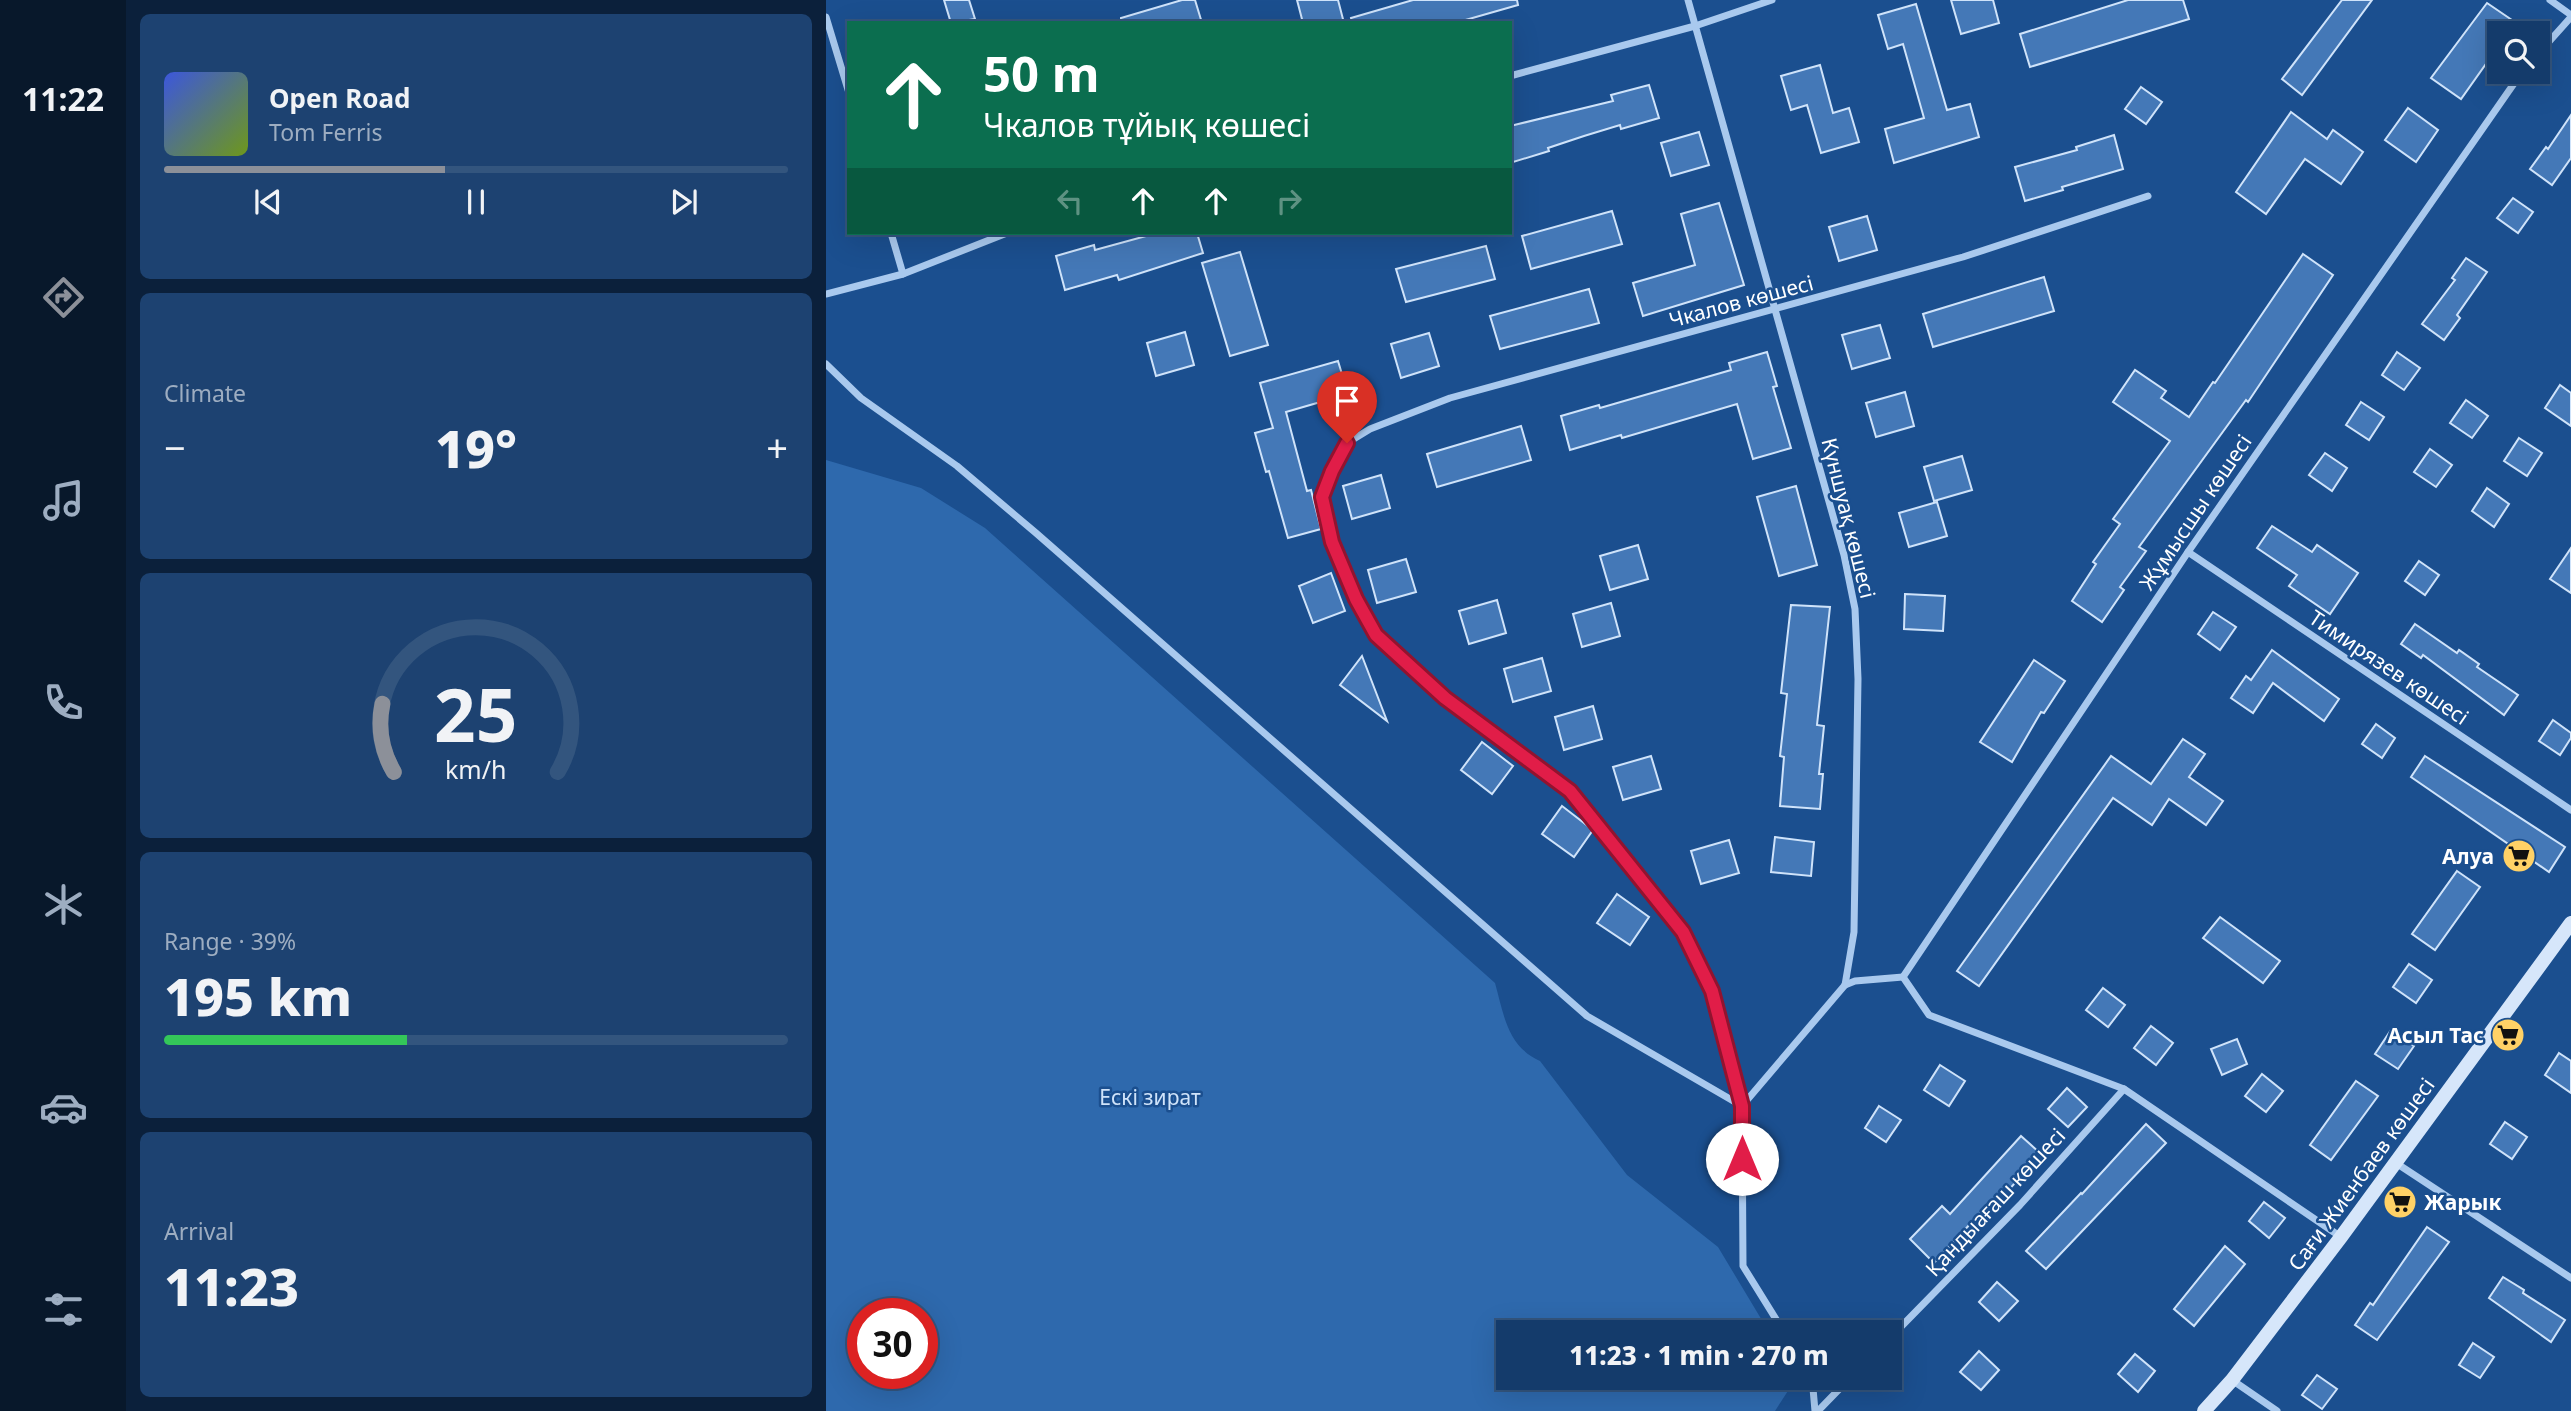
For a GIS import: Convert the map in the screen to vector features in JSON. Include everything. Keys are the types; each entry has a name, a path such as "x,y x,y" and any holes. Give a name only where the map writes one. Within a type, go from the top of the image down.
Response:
{"main road":[{"name":"Сағи Жиенбаев көшесі","path":"2204,1411 2232,1380 2341,1237 2571,923"}],"street":[{"name":"Күншуақ көшесі","path":"1688,0 1844,555 1855,609 1858,679 1854,920 1845,985"},
{"path":"1512,75 1695,26 1772,0"},
{"path":"2550,0 2571,16 2550,40"},
{"path":"826,17 847,86"},
{"name":"Жұмысшы көшесі","path":"1903,977 2188,552 2514,84"},
{"name":"Чкалов көшесі","path":"1742,1106 1712,991 1683,932 1570,791 1445,698 1376,635 1343,572 1332,542 1322,497 1332,471 1347,443 1370,429 1450,398 1964,257 2147,196"},
{"path":"892,235 903,274"},
{"path":"826,294 903,274 1002,235"},
{"path":"826,364 861,398 957,466 1036,533 1587,1016 1742,1106"},
{"name":"Тимирязев көшесі","path":"2188,552 2571,810"},
{"path":"1777,1320 1743,1266 1742,1106 1845,985 1855,981 1903,977 1930,1016 2124,1089 2341,1237"},
{"name":"Қандыағаш көшесі","path":"1902,1326 2020,1205 2124,1089"},
{"path":"2396,1163 2571,1278"},
{"path":"2232,1380 2277,1411"},
{"path":"1814,1390 1817,1411"},
{"path":"1817,1411 1838,1390"}],"green space":[{"name":"Ескі зират","path":"826,460 921,488 985,528 1495,983 1504,1018 1520,1047 1540,1061 1627,1175 1718,1247 1762,1320 1496,1320 1496,1390 1789,1390 1775,1411 826,1411"}],"building":[{"path":"944,0 969,0 975,19 950,21"},
{"path":"1182,0 1195,0 1201,21 1121,21 1121,18"},
{"path":"1297,0 1338,0 1343,21 1302,21"},
{"path":"1413,0 1517,0 1518,5 1462,21 1352,21 1351,18"},
{"path":"1951,0 1993,0 1999,23 1961,34"},
{"path":"2128,0 2183,0 2189,19 2030,67 2020,34"},
{"path":"2342,0 2372,0 2302,95 2282,79"},
{"path":"2487,3 2513,21 2487,21 2487,62 2461,99 2431,78"},
{"path":"1916,4 1947,110 1970,104 1979,137 1894,163 1885,129 1924,118 1903,44 1888,49 1878,15"},
{"path":"1820,65 1833,113 1849,108 1859,142 1821,153 1807,105 1791,110 1781,76"},
{"path":"1649,85 1659,118 1621,129 1620,125 1512,162 1512,126 1613,101 1611,95"},
{"path":"2141,87 2162,102 2146,124 2125,109"},
{"path":"2408,108 2438,130 2416,162 2385,140"},
{"path":"2291,112 2327,139 2333,130 2363,152 2341,184 2305,159 2266,214 2236,192"},
{"path":"2571,115 2571,158 2552,185 2530,169 2546,147 2548,149"},
{"path":"1699,132 1709,165 1671,176 1661,143"},
{"path":"2114,135 2123,169 2025,201 2015,167 2077,150 2076,147"},
{"path":"2513,198 2533,212 2518,233 2497,218"},
{"path":"1719,203 1744,285 1643,316 1633,283 1695,265 1681,214"},
{"path":"1612,211 1622,244 1531,269 1522,236"},
{"path":"1867,216 1877,250 1839,261 1829,227"},
{"path":"1150,235 1198,235 1203,253 1119,280 1117,275 1065,290 1056,256 1094,245 1095,250"},
{"path":"1486,246 1495,279 1406,302 1396,269"},
{"path":"1240,252 1268,345 1230,356 1202,263"},
{"path":"2303,254 2333,275 2248,402 2246,400 2139,547 2146,551 2120,587 2124,590 2102,622 2072,601 2096,564 2093,562 2120,524 2113,519 2170,441 2113,402 2135,370 2166,391 2161,398 2189,417"},
{"path":"2466,258 2487,272 2457,315 2460,318 2444,340 2422,324 2455,280 2452,278"},
{"path":"2044,277 2054,311 1933,347 1923,314"},
{"path":"1589,289 1599,323 1500,349 1490,316"},
{"path":"1880,325 1890,358 1852,369 1842,335"},
{"path":"1185,332 1194,365 1156,376 1147,343"},
{"path":"1429,333 1439,366 1401,378 1391,344"},
{"path":"1767,352 1777,386 1773,387 1791,448 1753,459 1737,404 1622,438 1621,435 1570,450 1561,416 1599,405 1600,408 1731,370 1729,363"},
{"path":"2397,352 2420,368 2404,390 2382,375"},
{"path":"1338,361 1348,394 1286,412 1307,491 1311,490 1321,529 1288,538 1255,433 1273,428 1260,383"},
{"path":"2560,385 2571,393 2571,426 2545,408"},
{"path":"1905,392 1914,426 1876,437 1866,403"},
{"path":"2466,400 2488,416 2472,438 2450,423"},
{"path":"2361,402 2384,417 2369,440 2346,425"},
{"path":"1521,426 1531,460 1437,487 1427,454"},
{"path":"2519,438 2542,453 2527,476 2504,461"},
{"path":"2430,449 2452,465 2436,487 2414,472"},
{"path":"2325,453 2347,468 2332,491 2309,475"},
{"path":"1962,456 1972,490 1934,501 1924,467"},
{"path":"1381,475 1390,508 1352,519 1343,486"},
{"path":"1796,486 1817,565 1779,576 1757,497"},
{"path":"2487,488 2509,504 2494,527 2472,511"},
{"path":"1937,502 1947,536 1909,547 1899,513"},
{"path":"2272,526 2312,552 2317,545 2358,573 2330,614 2289,586 2297,575 2257,548"},
{"path":"1638,545 1648,579 1610,590 1600,556"},
{"path":"2571,548 2571,593 2550,579"},
{"path":"1406,559 1416,592 1377,603 1368,570"},
{"path":"2419,561 2439,575 2425,595 2405,581"},
{"path":"1331,573 1345,611 1313,623 1299,586"},
{"path":"1905,594 1945,596 1943,631 1904,629"},
{"path":"1497,600 1506,633 1469,644 1459,611"},
{"path":"1611,603 1620,636 1582,647 1573,614"},
{"path":"1791,605 1830,607 1817,725 1824,726 1819,774 1823,774 1820,809 1780,806 1784,757 1780,756 1787,694 1781,693"},
{"path":"2213,612 2236,627 2220,650 2198,634"},
{"path":"2415,624 2457,653 2459,650 2479,664 2477,667 2518,695 2504,715 2423,655 2421,658 2401,644"},
{"path":"2272,650 2339,699 2324,721 2273,683 2253,713 2231,698 2246,676 2251,680"},
{"path":"1362,656 1387,721 1340,685"},
{"path":"1542,658 1551,691 1513,702 1504,669"},
{"path":"2034,660 2065,681 2044,713 2041,712 2012,762 1980,742"},
{"path":"1593,706 1602,739 1564,750 1555,717"},
{"path":"2553,720 2571,733 2571,738 2560,755 2539,741"},
{"path":"2376,724 2395,738 2382,758 2362,744"},
{"path":"2183,739 2205,754 2189,777 2223,801 2206,825 2169,799 2152,825 2113,798 1979,986 1957,971 2111,756 2151,784"},
{"path":"1482,742 1513,766 1492,794 1461,770"},
{"path":"1651,756 1661,789 1623,800 1613,767"},
{"path":"2425,756 2565,847 2549,872 2411,777"},
{"path":"1562,806 1593,830 1574,857 1542,834"},
{"path":"1775,837 1814,842 1811,876 1771,872"},
{"path":"1729,840 1739,873 1701,884 1691,851"},
{"path":"2457,871 2480,887 2435,950 2412,934"},
{"path":"1617,894 1649,917 1630,945 1597,923"},
{"path":"2220,917 2280,961 2263,983 2203,938"},
{"path":"2409,964 2432,980 2416,1003 2393,987"},
{"path":"2103,988 2125,1005 2108,1027 2086,1010"},
{"path":"2151,1026 2173,1043 2156,1065 2134,1048"},
{"path":"2391,1030 2414,1046 2398,1069 2375,1054"},
{"path":"2237,1039 2247,1064 2222,1075 2211,1049"},
{"path":"2559,1053 2571,1061 2571,1093 2545,1075"},
{"path":"1940,1065 1965,1081 1949,1106 1924,1090"},
{"path":"2262,1074 2283,1091 2266,1112 2245,1096"},
{"path":"2356,1081 2378,1096 2331,1160 2310,1145"},
{"path":"2067,1088 2087,1107 2068,1127 2048,1109"},
{"path":"1879,1106 1901,1120 1886,1142 1865,1128"},
{"path":"2505,1122 2527,1137 2512,1159 2490,1144"},
{"path":"2146,1124 2166,1143 2046,1269 2026,1251"},
{"path":"2021,1136 2041,1154 1989,1212 1985,1208 1934,1263 1910,1239 1942,1206 1950,1214"},
{"path":"2264,1202 2285,1218 2269,1238 2249,1221"},
{"path":"2427,1227 2449,1242 2377,1340 2355,1325 2370,1303 2373,1305"},
{"path":"2225,1246 2245,1264 2194,1326 2174,1309"},
{"path":"2503,1277 2565,1320 2551,1342 2489,1298"},
{"path":"1997,1282 2018,1301 1999,1321 1979,1302"},
{"path":"2473,1343 2494,1357 2480,1378 2459,1365"},
{"path":"1979,1351 1999,1370 1981,1390 1960,1372"},
{"path":"2135,1354 2155,1371 2138,1392 2118,1374"},
{"path":"2317,1375 2337,1389 2322,1409 2302,1395"}],"place":[{"name":"Алуа","path":"2519,856"},
{"name":"Асыл Тас","path":"2508,1035"},
{"name":"Жарык","path":"2400,1202"}],"route":[{"path":"1347,443 1322,497 1332,542 1356,599 1376,635 1445,698 1570,791 1683,932 1712,991 1742,1106 1742,1159"}]}
